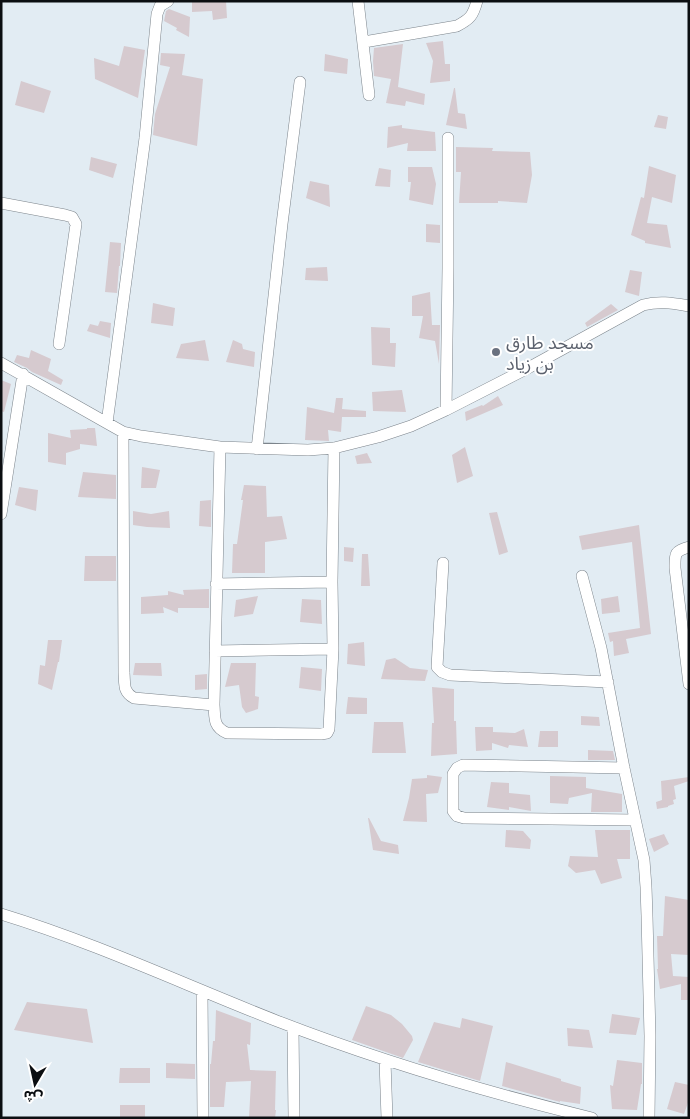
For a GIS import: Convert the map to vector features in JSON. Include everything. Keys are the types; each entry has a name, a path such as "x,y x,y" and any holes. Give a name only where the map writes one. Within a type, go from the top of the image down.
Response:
{"street":[{"path":"106,423 145,138 156,14 160,6 168,1"},
{"path":"358,1 369,95"},
{"path":"364,42 457,26 468,20 475,10 477,1"},
{"path":"257,449 300,82"},
{"path":"446,410 448,138"},
{"path":"1,202 72,217 76,224 59,344"},
{"path":"1,362 123,432 220,447 308,450 334,448 378,437 411,426 446,410 530,367 643,305 656,302 689,306"},
{"path":"1,514 23,374"},
{"path":"123,432 125,689 128,695 134,698 214,705"},
{"path":"220,447 214,705 216,724 220,730 227,733 327,733 329,729 333,649 334,448"},
{"path":"689,547 679,550 675,555 675,568 689,684"},
{"path":"443,563 437,667 442,672 450,675 608,682"},
{"path":"582,576 601,648 644,860 650,1036 649,1118"},
{"path":"216,584 332,582"},
{"path":"215,651 333,649"},
{"path":"624,768 463,765 457,768 453,774 453,811 457,816 464,818 635,820"},
{"path":"1,914 108,951 202,992 385,1061 577,1116 592,1118"},
{"path":"202,992 203,1118"},
{"path":"293,1027 294,1118"},
{"path":"385,1061 386,1118"}],"building":[{"path":"192,1 226,1 227,18 213,20 212,11 192,12"},
{"path":"169,9 190,17 189,37 164,21 166,11"},
{"path":"443,41 445,64 450,64 450,81 430,83 433,61 426,43"},
{"path":"403,44 398,87 425,94 424,105 406,101 405,106 386,103 391,79 374,76 374,48"},
{"path":"124,46 145,50 138,98 95,79 94,58 119,66"},
{"path":"161,53 185,54 182,75 203,79 197,146 153,135 155,114 170,67 160,65"},
{"path":"325,54 348,59 347,74 324,71"},
{"path":"21,81 51,91 44,113 15,105"},
{"path":"454,88 458,113 465,114 467,129 446,125"},
{"path":"658,115 668,117 666,129 654,127"},
{"path":"402,125 402,128 435,132 436,151 407,151 408,143 387,148 388,127"},
{"path":"456,147 493,148 492,151 530,152 532,175 527,203 498,201 498,203 459,203 461,172 456,172"},
{"path":"91,157 117,164 113,178 89,170"},
{"path":"649,166 676,175 672,203 652,197 647,223 667,225 671,248 645,243 645,241 631,235 641,197 644,198"},
{"path":"408,167 432,167 436,184 433,205 409,200 411,182 408,182"},
{"path":"379,168 391,170 390,187 375,186"},
{"path":"310,181 329,185 330,207 306,198"},
{"path":"426,224 440,225 440,243 426,242"},
{"path":"110,242 121,243 117,293 105,292"},
{"path":"327,267 328,281 305,280 306,268"},
{"path":"630,270 642,272 639,296 625,292"},
{"path":"430,292 432,325 440,325 439,364 435,341 419,338 423,316 412,316 412,296"},
{"path":"153,303 175,308 173,326 151,323"},
{"path":"611,304 618,310 587,327 585,323"},
{"path":"100,321 111,323 110,338 87,331 90,324 98,326"},
{"path":"371,327 390,328 390,343 396,343 395,367 372,365"},
{"path":"205,340 209,361 176,358 181,344"},
{"path":"233,340 242,344 243,349 255,352 254,367 226,362"},
{"path":"31,350 51,359 48,371 63,380 61,385 14,362 17,355 29,358"},
{"path":"1,380 11,384 4,412 1,411"},
{"path":"402,390 406,412 373,411 372,392"},
{"path":"498,396 503,405 466,421 465,412 483,406"},
{"path":"336,398 343,398 342,409 366,411 366,417 342,417 341,432 328,430 329,441 305,440 307,407 334,413"},
{"path":"95,428 97,446 80,444 80,449 66,453 66,465 48,462 48,433 71,438 70,430"},
{"path":"465,447 473,476 457,483 452,455"},
{"path":"367,453 372,463 357,464 355,456"},
{"path":"142,467 160,470 156,488 141,488"},
{"path":"83,472 116,475 116,499 78,497"},
{"path":"244,485 266,486 267,517 282,516 287,539 265,542 265,573 232,573 233,544 237,544"},
{"path":"19,487 38,490 36,511 15,505"},
{"path":"211,500 211,527 199,526 200,501"},
{"path":"133,511 151,514 169,511 170,528 133,525"},
{"path":"497,512 508,552 499,555 489,513"},
{"path":"639,525 651,634 626,639 629,653 614,656 613,641 610,642 608,633 640,628 632,542 582,550 579,536"},
{"path":"344,547 354,548 353,562 344,561"},
{"path":"362,554 368,554 370,586 361,586"},
{"path":"85,556 116,556 116,581 84,581"},
{"path":"209,589 209,608 178,608 178,613 163,607 164,613 141,614 141,597 168,595 168,591 184,595 183,590"},
{"path":"258,596 253,614 234,617 236,600"},
{"path":"618,596 620,612 602,614 601,599"},
{"path":"302,599 321,600 322,624 300,622"},
{"path":"48,640 62,640 52,690 38,684 40,665 45,666"},
{"path":"364,642 365,666 347,664 348,644"},
{"path":"395,658 410,668 428,670 425,681 381,679 386,660"},
{"path":"135,663 161,663 162,676 133,675"},
{"path":"231,663 256,663 255,696 259,697 258,709 246,713 242,707 239,685 225,687"},
{"path":"301,667 322,669 321,691 299,688"},
{"path":"207,674 207,689 195,690 195,675"},
{"path":"432,687 454,689 457,754 431,756 432,723 434,723"},
{"path":"348,697 367,698 367,714 346,714"},
{"path":"581,716 599,717 600,726 581,725"},
{"path":"374,722 403,722 406,753 372,753"},
{"path":"475,727 493,727 493,732 515,733 524,729 528,747 509,745 508,748 492,743 492,750 476,751"},
{"path":"540,731 558,731 558,747 538,747"},
{"path":"588,750 613,751 615,760 588,760"},
{"path":"427,775 442,777 438,793 426,794 427,822 403,821 412,779 427,778"},
{"path":"550,776 586,777 586,788 622,794 622,812 591,812 592,793 569,798 568,804 550,803"},
{"path":"689,777 689,781 674,786 676,799 673,800 674,804 657,809 656,802 662,800 661,781"},
{"path":"491,782 509,783 509,793 530,795 531,811 509,807 509,810 487,807"},
{"path":"368,818 381,841 398,845 399,854 373,850"},
{"path":"506,830 523,831 531,840 530,849 505,847"},
{"path":"595,830 630,830 630,859 617,859 622,878 601,884 595,870 576,873 568,866 570,856 598,857"},
{"path":"664,834 669,844 654,852 649,839"},
{"path":"665,896 689,900 689,955 671,954 673,976 689,977 689,1000 681,1000 681,984 660,989 657,969 657,936 663,936"},
{"path":"27,1002 87,1009 93,1043 14,1030"},
{"path":"366,1006 391,1015 412,1036 413,1040 403,1058 352,1040"},
{"path":"216,1010 251,1023 250,1045 247,1044 250,1070 276,1071 275,1118 249,1118 251,1081 226,1082 224,1107 210,1107 210,1064 213,1041 215,1041"},
{"path":"612,1014 640,1018 636,1035 609,1033"},
{"path":"462,1018 493,1026 480,1081 418,1062 434,1022 460,1028"},
{"path":"567,1028 589,1030 593,1048 568,1046"},
{"path":"617,1060 642,1063 642,1084 637,1110 612,1109 610,1085 613,1086"},
{"path":"506,1062 581,1087 580,1104 560,1102 502,1086"},
{"path":"166,1063 195,1064 195,1079 166,1078"},
{"path":"120,1068 150,1068 150,1083 119,1083"},
{"path":"675,1082 689,1085 689,1100 684,1114 667,1109"},
{"path":"120,1105 145,1105 145,1118 120,1118"}],"place":[{"name":"مسجد طارق بن زياد","path":"496,352"}]}
